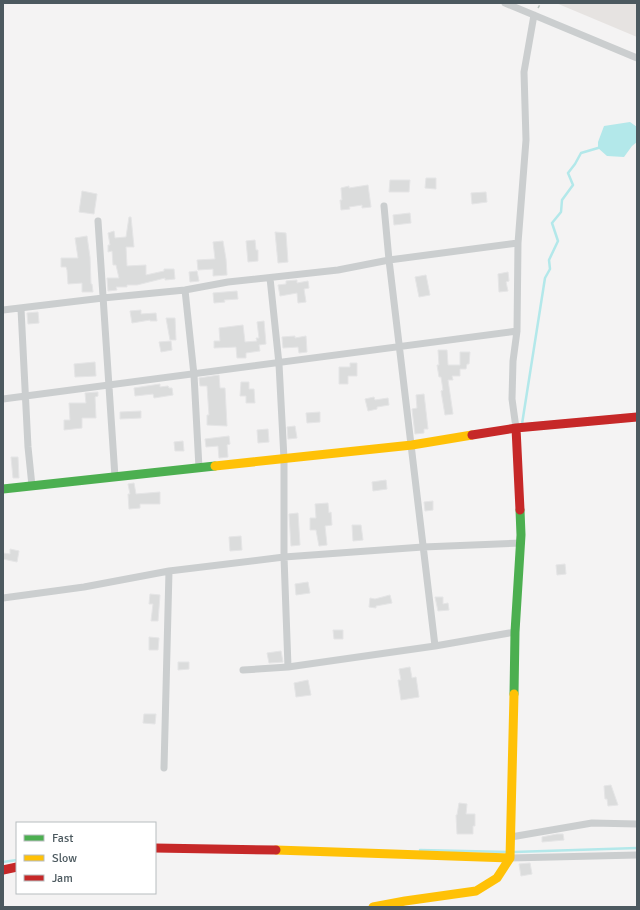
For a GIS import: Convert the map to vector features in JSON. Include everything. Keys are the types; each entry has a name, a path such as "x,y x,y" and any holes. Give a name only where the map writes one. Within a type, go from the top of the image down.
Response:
{"street":[{"path":"505,3 637,58"},
{"path":"373,907 405,901 476,892 497,878 510,858 515,632 520,544 519,467 512,399 513,368 517,331 518,243 526,140 524,72 534,15"},
{"path":"384,206 389,260 435,646"},
{"path":"98,220 115,477"},
{"path":"3,310 185,290 228,282 338,270 389,260 518,243"},
{"path":"270,278 279,364 284,459 284,557 288,667"},
{"path":"185,290 194,375 199,468"},
{"path":"21,309 28,447 32,486"},
{"path":"3,399 279,364 517,331"},
{"path":"3,489 412,445 516,428 637,417"},
{"path":"3,598 170,571 284,557 423,548 520,544"},
{"path":"164,768 170,571"},
{"path":"243,670 288,667 435,646 515,632"},
{"path":"511,837 592,823 637,824"},
{"path":"156,848 253,849 510,858 637,855"},
{"path":"3,870 16,867"}],"sand":[{"path":"556,3 637,3 637,37"}],"water":[{"path":"630,122 637,127 637,142 624,157 607,156 598,148 598,142 604,126"}],"building":[{"path":"426,178 436,178 436,189 425,188"},
{"path":"390,180 410,180 409,192 389,192"},
{"path":"368,185 371,207 362,208 362,205 341,210 341,188"},
{"path":"82,191 97,194 94,214 79,212"},
{"path":"486,192 487,202 472,204 471,193"},
{"path":"410,213 411,223 394,225 393,215"},
{"path":"129,217 131,217 134,247 126,247 127,266 146,265 146,275 164,271 164,269 174,269 175,279 165,280 165,278 137,285 127,285 127,287 116,287 117,290 108,291 107,278 119,278 116,265 113,265 112,251 108,252 108,245 110,245 108,233 114,231 115,238 126,237"},
{"path":"275,232 286,233 288,262 278,263"},
{"path":"87,236 93,292 82,292 82,283 68,284 66,267 61,267 61,258 78,258 75,238"},
{"path":"255,240 256,250 258,250 258,261 248,262 246,241"},
{"path":"223,241 227,275 213,276 213,269 198,270 197,260 215,259 213,242"},
{"path":"197,271 199,281 190,282 189,272"},
{"path":"508,272 509,281 506,282 508,291 499,292 498,274"},
{"path":"426,275 430,295 419,297 415,277"},
{"path":"297,280 297,283 308,281 309,288 304,289 306,302 298,303 297,293 280,296 278,285 286,284 286,281"},
{"path":"237,291 238,299 224,300 225,302 214,303 213,293"},
{"path":"141,310 141,314 156,313 157,321 150,320 132,323 130,311"},
{"path":"38,312 39,323 28,324 27,313"},
{"path":"166,318 175,318 176,340 170,340"},
{"path":"264,321 266,344 259,345 260,351 246,353 246,358 237,358 236,347 214,348 214,341 220,341 219,328 243,325 245,342 257,341 256,338 259,338 257,322"},
{"path":"295,336 295,338 306,336 307,352 299,353 298,347 283,348 282,337"},
{"path":"171,341 172,350 161,352 159,342"},
{"path":"438,350 447,350 448,365 460,365 460,352 470,352 469,364 467,364 466,369 460,369 460,376 452,376 453,380 448,380 453,414 445,415 441,391 443,390 441,377 439,377 437,365 439,365"},
{"path":"95,362 96,376 75,377 74,364"},
{"path":"350,363 357,363 357,376 348,376 348,384 339,384 339,367 350,367"},
{"path":"219,375 220,388 225,388 227,426 207,425 207,415 209,415 207,386 200,386 199,378"},
{"path":"241,382 249,382 249,389 254,389 255,403 246,403 246,396 240,396"},
{"path":"160,384 160,387 168,386 169,388 172,388 173,395 154,398 153,394 135,396 134,388"},
{"path":"98,392 98,396 95,397 96,418 82,418 82,428 64,430 64,420 70,420 69,403 86,403 85,393"},
{"path":"424,394 428,429 424,429 424,433 415,434 412,409 417,408 416,395"},
{"path":"374,397 375,400 388,398 389,405 377,407 377,409 368,411 365,399"},
{"path":"141,411 141,418 120,419 120,412"},
{"path":"320,412 320,422 307,423 306,413"},
{"path":"295,426 297,438 288,439 287,427"},
{"path":"268,429 269,442 258,443 257,430"},
{"path":"229,436 230,444 227,445 228,457 219,458 218,446 206,447 205,439"},
{"path":"183,441 184,451 175,451 174,442"},
{"path":"11,457 18,457 19,478 13,478"},
{"path":"386,480 387,489 373,491 372,482"},
{"path":"134,483 136,494 160,492 160,504 140,504 140,508 129,509 128,494 130,494 128,484"},
{"path":"433,501 433,510 425,511 424,502"},
{"path":"328,503 329,513 331,512 332,525 325,526 327,545 319,546 316,530 310,530 310,518 316,518 315,504"},
{"path":"298,513 300,545 291,546 289,514"},
{"path":"352,525 361,525 363,540 353,541"},
{"path":"241,536 242,550 230,551 229,537"},
{"path":"10,549 19,551 17,562 3,559 3,553 10,554"},
{"path":"565,564 566,574 557,575 556,565"},
{"path":"308,582 310,593 296,595 295,584"},
{"path":"150,594 160,595 158,621 151,621 153,604 149,604"},
{"path":"390,595 392,603 376,606 376,608 369,607 370,598 375,599"},
{"path":"435,597 443,597 443,604 448,603 449,610 438,611"},
{"path":"333,630 343,630 343,639 334,639"},
{"path":"149,637 159,638 158,650 149,650"},
{"path":"281,651 283,662 269,663 267,653"},
{"path":"178,662 189,662 189,669 178,670"},
{"path":"410,667 412,678 416,677 419,697 401,700 398,680 401,680 399,669"},
{"path":"308,680 311,695 296,697 294,683"},
{"path":"144,714 156,714 155,724 143,723"},
{"path":"611,785 618,805 608,806 607,799 605,799 604,786"},
{"path":"459,803 467,804 466,814 475,814 473,834 457,834 456,815"},
{"path":"563,834 564,840 542,842 542,837"},
{"path":"530,863 532,874 521,876 519,864"}],"waterway":[{"path":"522,424 545,278 550,269 549,260 558,241 552,223 561,212 562,200 573,185 568,173 581,153 598,148"},
{"path":"514,852 637,848"},
{"path":"420,850 509,852"},
{"path":"3,862 16,860"}],"traffic: fast":[{"path":"3,489 215,466"},
{"path":"514,694 515,632 521,535 520,510"}],"traffic: slow":[{"path":"215,466 412,445 472,435"},
{"path":"373,907 476,891 497,878 510,858 514,694"},
{"path":"276,850 510,858"}],"traffic: jam":[{"path":"472,435 516,428 637,417"},
{"path":"516,428 520,510"},
{"path":"156,848 276,850"},
{"path":"3,870 16,867"}]}
